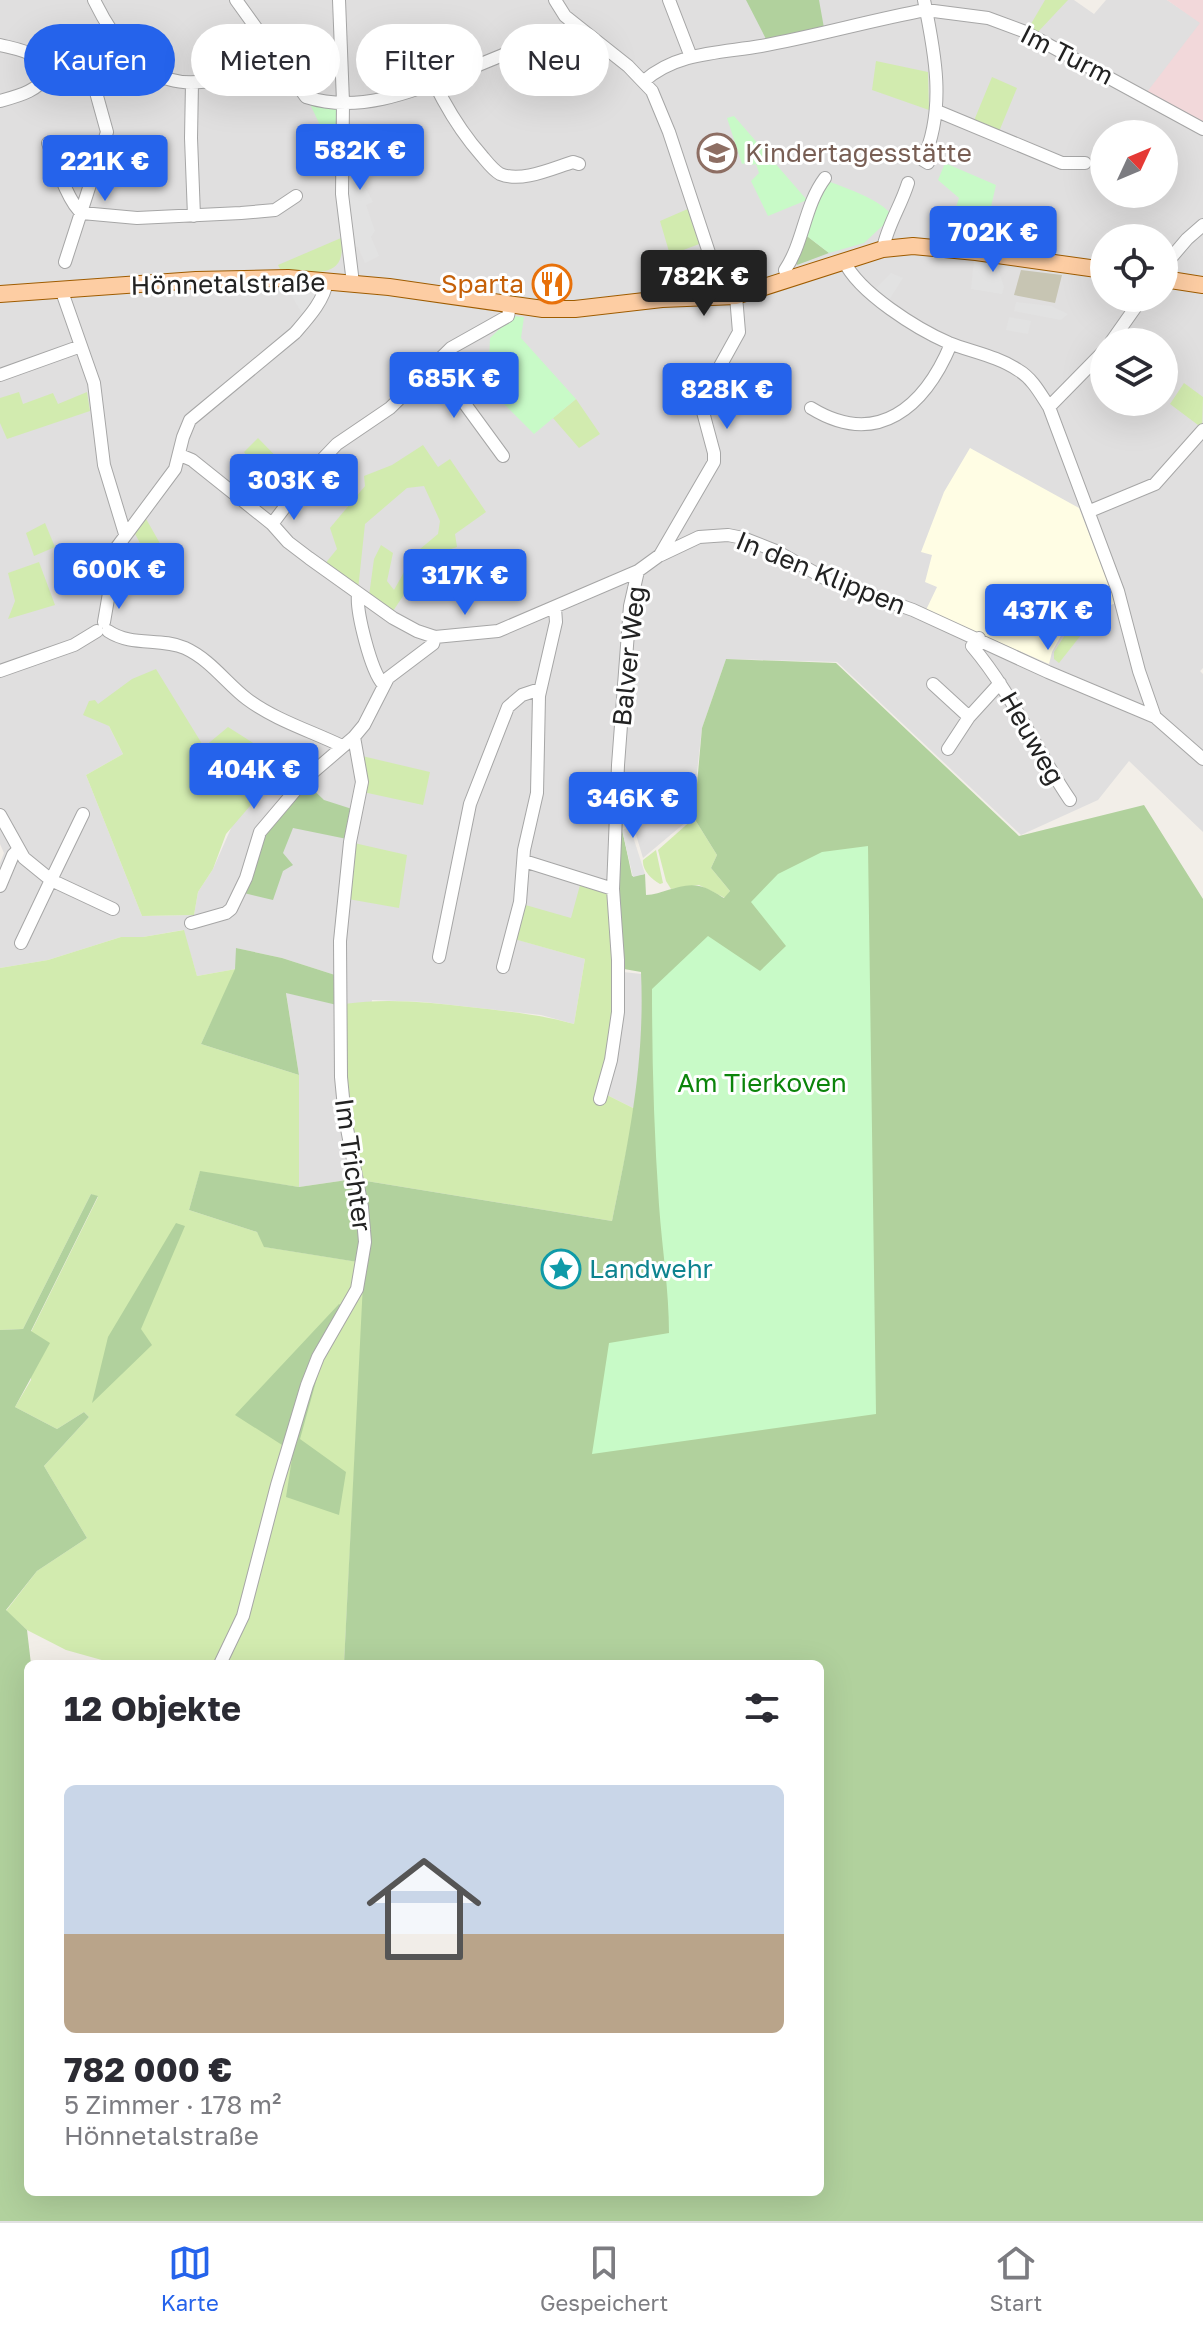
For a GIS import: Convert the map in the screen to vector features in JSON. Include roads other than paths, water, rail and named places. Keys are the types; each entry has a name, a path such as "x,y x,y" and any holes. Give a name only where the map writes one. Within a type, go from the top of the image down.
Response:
{"main road":[{"name":"Hönnetalstraße","path":"0,294 288,278 353,283 510,306 575,309 662,299 730,297 883,249 913,246 1090,268"},
{"path":"1178,281 1203,285"}],"street":[{"path":"94,0 106,24"},
{"path":"236,0 253,24"},
{"path":"339,0 343,102 342,194 353,283"},
{"path":"555,0 565,16 644,81"},
{"path":"669,0 691,57"},
{"path":"925,5 936,65 937,111 923,160 928,163"},
{"name":"Im Turm","path":"644,81 656,70 711,51 761,46 925,5 988,18 1023,31 1203,129"},
{"path":"483,64 568,29 573,23"},
{"path":"0,45 24,53"},
{"name":"Balver Weg","path":"600,1099 611,1060 618,1012 613,889 630,606 638,571 660,555 714,462 703,412 703,397 739,332 730,297 659,104 644,81"},
{"path":"0,101 24,95"},
{"path":"65,262 107,132 97,96"},
{"path":"192,96 194,216"},
{"path":"305,96 320,102 380,100 400,96"},
{"path":"440,96 459,128 501,174 516,176 573,162 579,164"},
{"path":"937,111 1062,163 1085,163"},
{"path":"48,143 73,201 82,213 137,218 275,210 296,196"},
{"path":"788,279 785,270 794,257 806,212 825,178"},
{"path":"883,249 886,234 899,210 908,183"},
{"path":"1178,250 1203,225"},
{"path":"844,261 849,271 889,307 933,336 996,359 1029,379 1049,407 1090,511 1155,717 1203,759"},
{"path":"0,671 74,645 103,628 117,547 175,469 190,420 295,333 326,291 327,281"},
{"path":"61,289 94,383 104,465 125,534"},
{"path":"272,524 337,444 390,408 451,348 508,316 510,306"},
{"path":"811,408 826,417 858,425 887,419 928,389 951,344"},
{"path":"0,375 81,346"},
{"path":"435,363 503,456"},
{"path":"1049,407 1090,365"},
{"path":"1090,511 1155,484 1203,430"},
{"path":"180,455 192,460 272,524 288,542 358,594 393,618 435,637 498,631 638,571"},
{"name":"In den Klippen","path":"660,555 699,537 728,535 743,538 776,551 826,579 913,610 1155,717"},
{"path":"358,594 357,603 371,656 383,684"},
{"path":"503,967 520,902 524,861 538,789 540,689 556,622 555,608"},
{"path":"103,628 135,642 188,650 220,672 247,699 288,722 342,746"},
{"path":"191,923 231,909 243,887 260,832 305,779 364,725 383,684 433,644 435,637"},
{"name":"Heuweg","path":"979,638 972,646 1000,683 1070,800"},
{"path":"948,749 969,717 1000,683"},
{"path":"933,684 969,717"},
{"path":"439,957 470,804 508,707 517,697 540,689"},
{"name":"Im Trichter","path":"222,1660 243,1616 307,1385 318,1357 357,1289 365,1242 341,1077 340,941 350,842 362,782 354,737"},
{"path":"21,943 83,814"},
{"path":"0,815 18,850 31,865 51,880 113,909"},
{"path":"0,886 18,850"},
{"path":"524,861 613,889"}],"place":[{"name":"Kindertagesstätte","path":"717,153"},
{"name":"Sparta","path":"552,284"},
{"name":"Landwehr","path":"561,1269"}],"park label":[{"name":"Am Tierkoven","path":"762,1083"}]}
